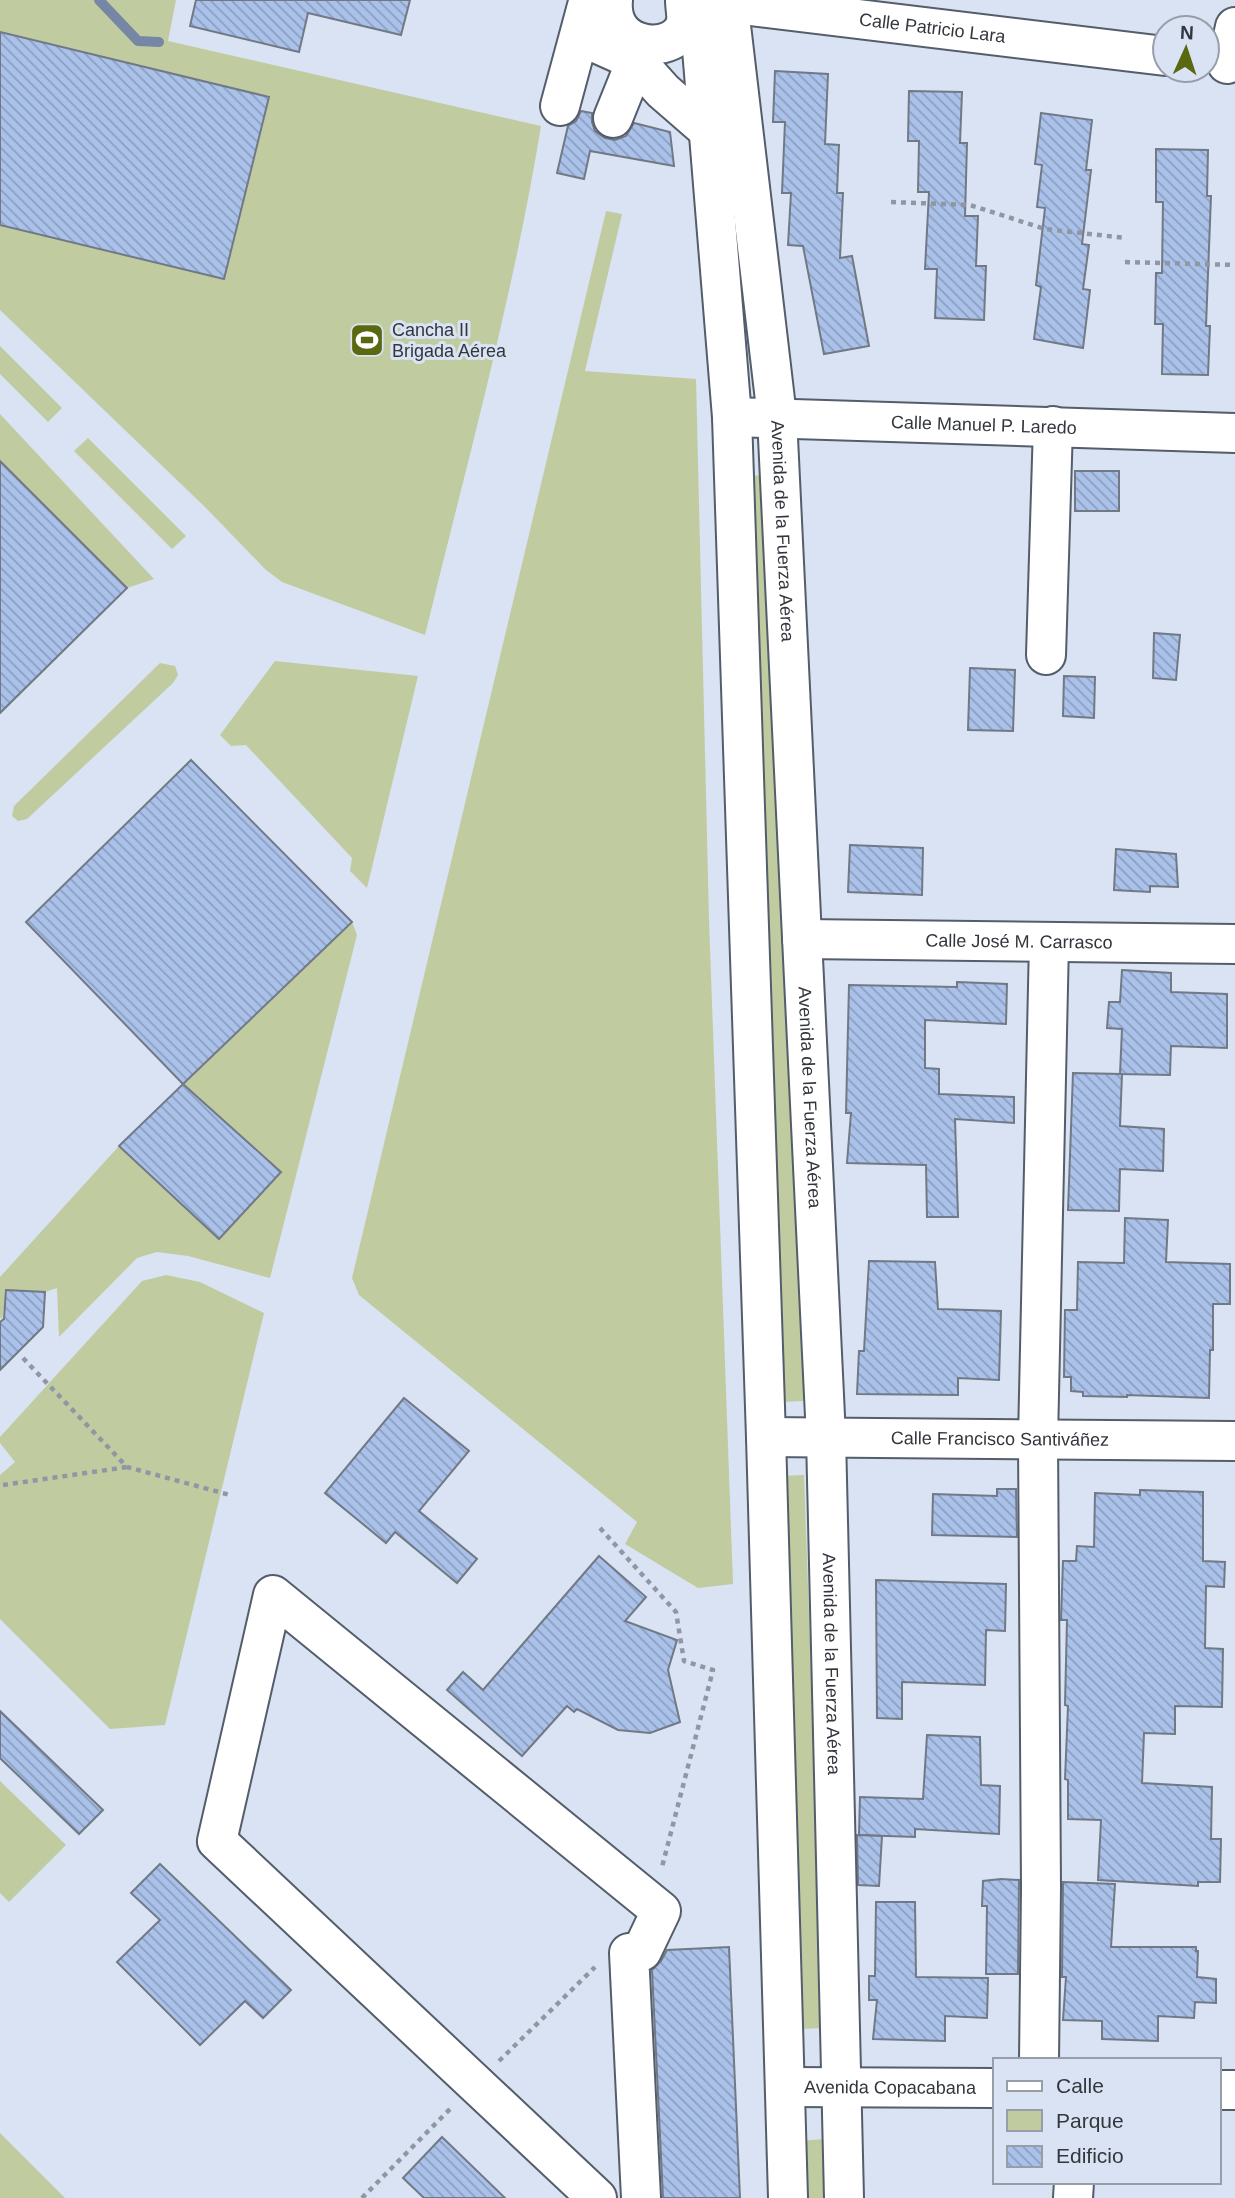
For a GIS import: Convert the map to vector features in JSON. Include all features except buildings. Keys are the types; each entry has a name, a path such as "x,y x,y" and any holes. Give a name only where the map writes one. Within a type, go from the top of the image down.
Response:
{"main road":[{"path":"596,4 612,14 617,26 635,42 648,45 661,44 683,29 686,21 685,0"},
{"path":"596,4 591,31 598,44 636,61 663,92 709,131"},
{"path":"559,106 596,4"},
{"path":"636,61 671,57 714,12"},
{"path":"714,12 709,131 732,417 788,2198"},
{"name":"Calle Patricio Lara","path":"714,12 1151,55"},
{"name":"Avenida de la Fuerza Aérea","path":"714,12 777,417 826,1437 844,2198"},
{"path":"1223,63 1235,27"},
{"path":"613,118 636,61"},
{"name":"Calle Manuel P. Laredo","path":"732,417 1235,433"},
{"path":"1046,655 1053,426"},
{"name":"Calle José M. Carrasco","path":"802,939 1235,944"},
{"path":"1039,2058 1041,1874 1038,1439 1049,942"},
{"name":"Calle Francisco Santiváñez","path":"766,1437 1235,1441"},
{"path":"597,2198 217,1841 273,1595 661,1912 642,1951 629,1953 641,2198"},
{"name":"Avenida Copacabana","path":"785,2087 993,2088"}],"path":[{"path":"891,202 970,205 1045,229 1126,238"},
{"path":"1125,262 1235,265"},
{"path":"23,1358 128,1466"},
{"path":"3,1485 128,1466 230,1495"}],"green space":[{"path":"0,0 176,0 168,41 541,126 503,318 425,635 282,582 266,570 205,507 0,310"},
{"path":"606,211 622,214 585,371 696,379 709,920 733,1584 698,1588 625,1544 637,1522 359,1295 352,1278"},
{"path":"0,346 62,408 48,422 0,374"},
{"path":"0,414 154,579 127,588 0,461"},
{"path":"88,438 186,536 172,549 74,451"},
{"path":"766,475 804,1401 781,1402 748,476"},
{"path":"275,661 418,676 367,888 350,871 352,858 246,745 231,746 220,735"},
{"path":"160,663 175,666 178,675 173,683 27,819 18,821 12,816 14,806"},
{"path":"352,922 357,935 270,1278 188,1256 157,1252 137,1258 59,1337 57,1288 45,1292 7,1290 2,1320 0,1277 119,1146 218,1239 281,1172 183,1084"},
{"path":"166,1275 200,1282 264,1313 165,1725 110,1729 0,1619 0,1475 15,1462 0,1443 0,1437 142,1281"},
{"path":"804,1475 824,2028 800,2029 781,1476"},
{"path":"0,1781 66,1845 9,1902 0,1893"},
{"path":"0,2133 65,2198 0,2198"},
{"path":"824,2139 826,2198 802,2198 800,2141"}],"waterway":[{"path":"99,0 138,41 159,42"}],"place":[{"name":"Cancha II Brigada Aérea","path":"367,340"}]}
